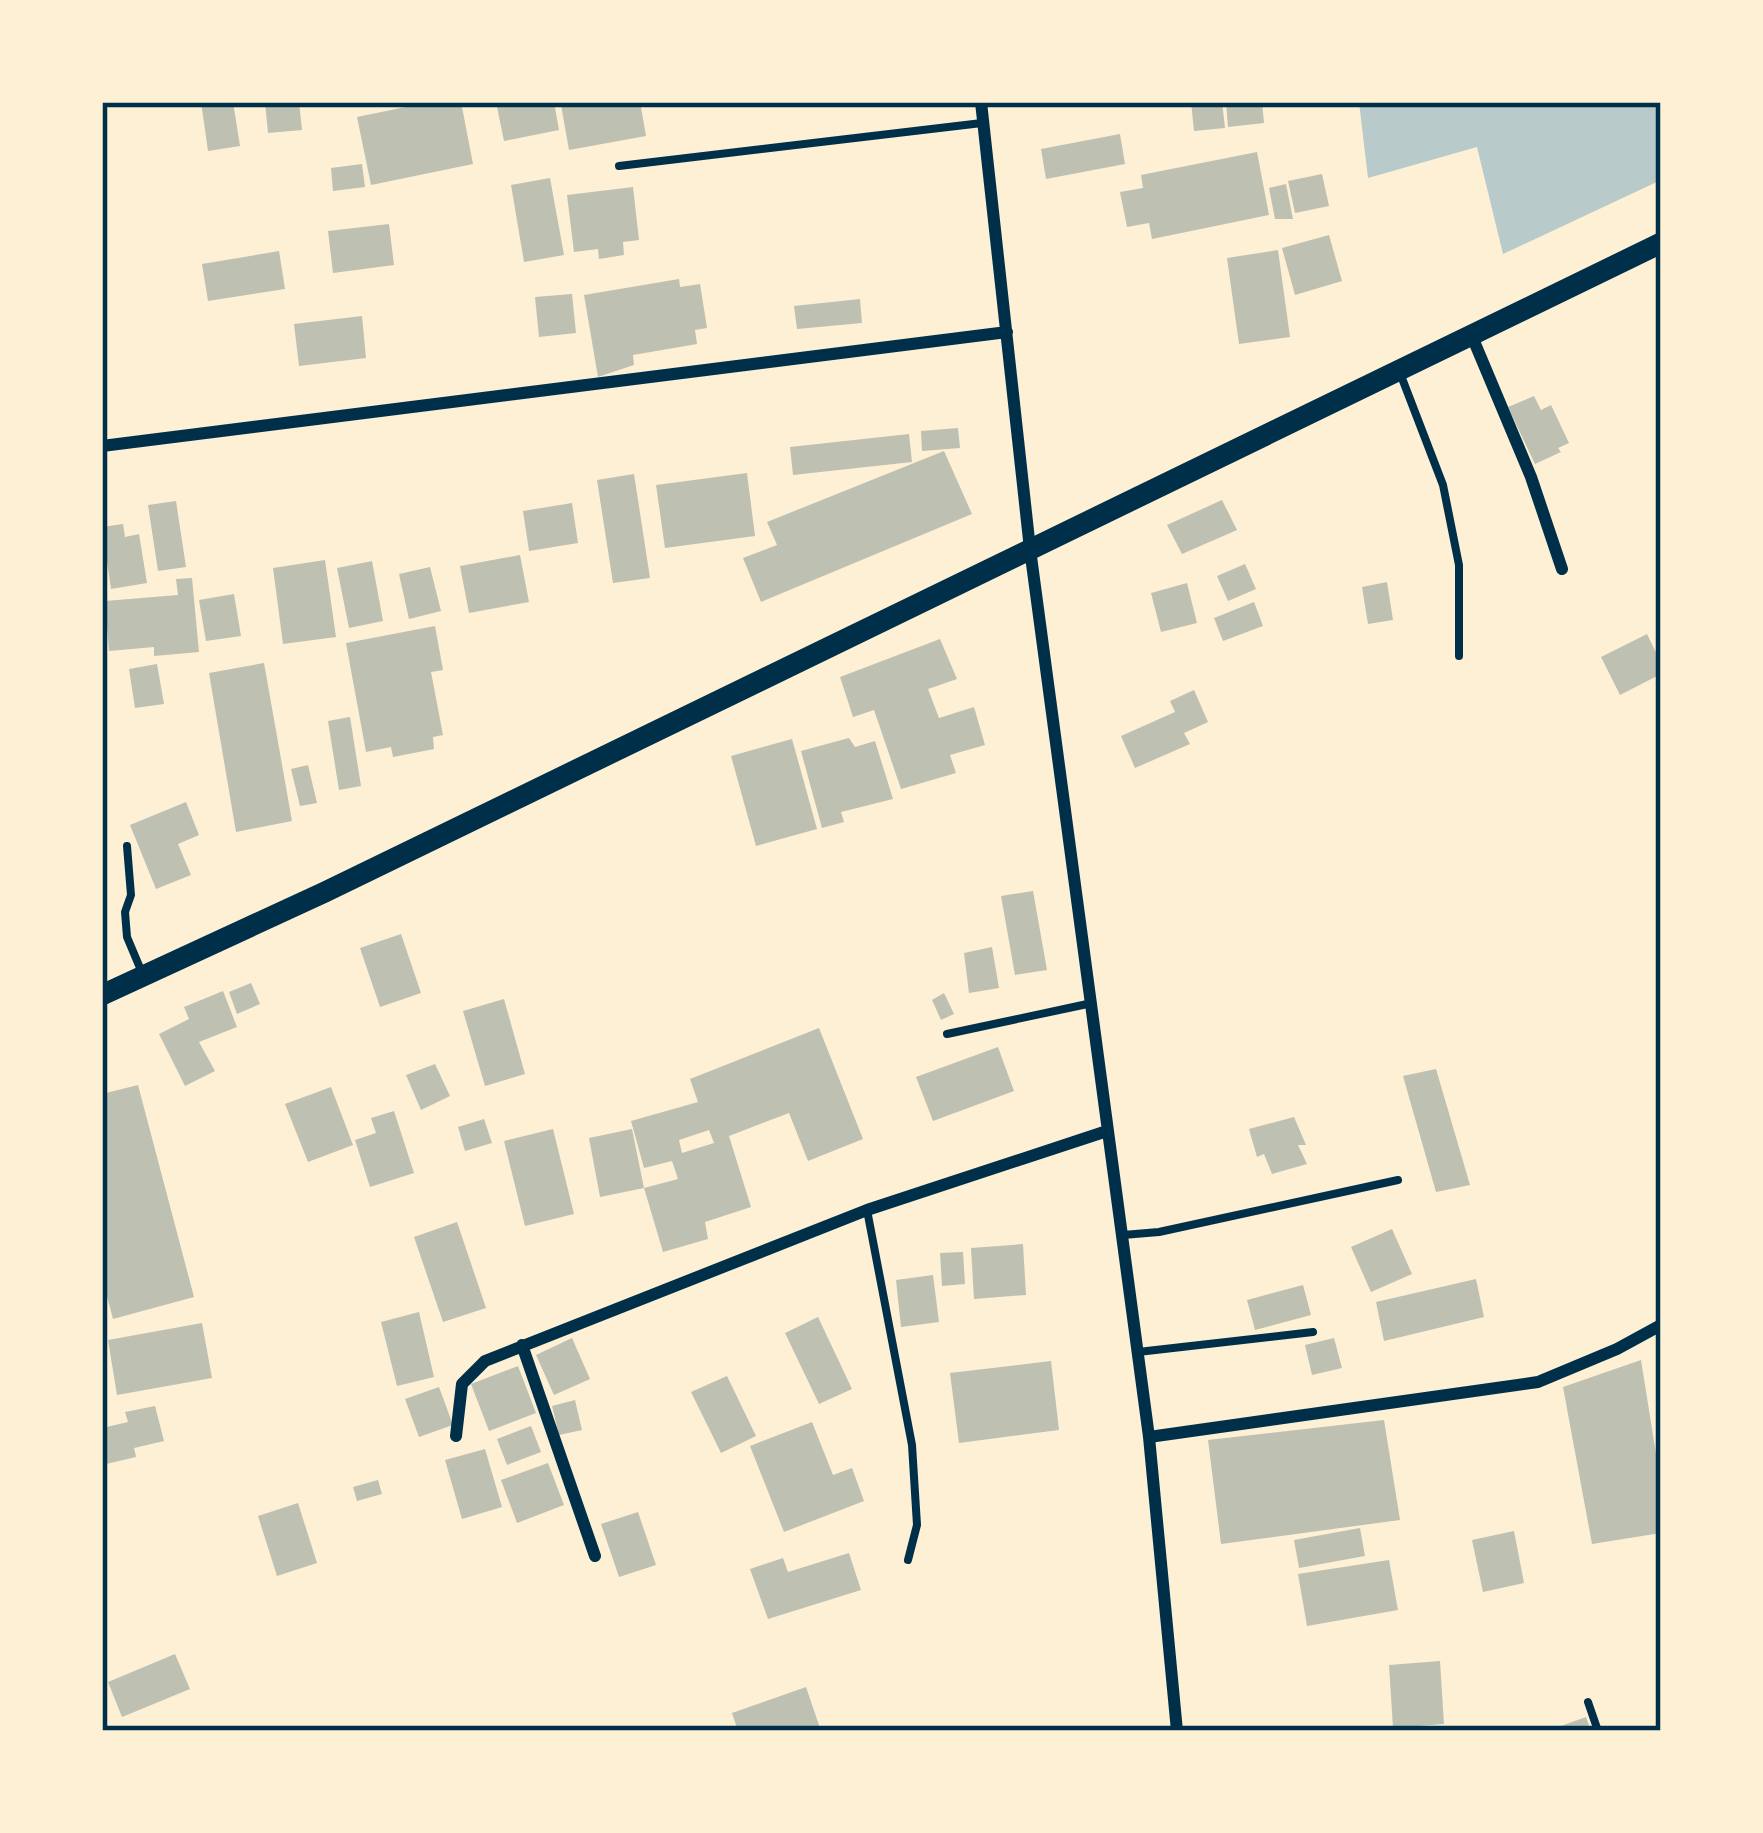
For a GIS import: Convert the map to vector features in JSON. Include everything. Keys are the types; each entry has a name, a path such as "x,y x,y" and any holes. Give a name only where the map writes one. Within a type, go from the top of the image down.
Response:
{"street":[{"path":"981,102 1030,549 1149,1437 1177,1731"},
{"path":"102,995 326,892 1661,243"},
{"path":"102,446 1007,332"},
{"path":"1471,334 1531,477 1562,569"},
{"path":"456,1436 462,1384 485,1361 867,1210 1107,1131"},
{"path":"1149,1437 1538,1382 1661,1325"},
{"path":"522,1345 595,1556"}],"lane":[{"path":"619,166 984,122"},
{"path":"1399,371 1443,484 1459,565 1459,656"},
{"path":"127,846 131,896 125,912 127,937 143,976"},
{"path":"947,1034 1094,1003"},
{"path":"1123,1235 1159,1232 1398,1180"},
{"path":"867,1210 912,1445 917,1525 908,1560"},
{"path":"1138,1352 1313,1332"},
{"path":"1588,1702 1598,1731"}],"shaded area":[{"path":"1359,102 1661,102 1661,180 1503,254 1477,147 1368,178"}],"building":[{"path":"201,102 233,102 240,146 208,151"},
{"path":"265,102 299,102 302,130 268,133"},
{"path":"430,102 461,102 473,164 371,185 357,117"},
{"path":"496,102 554,102 559,130 504,141"},
{"path":"640,102 646,136 569,150 561,105"},
{"path":"1191,102 1222,102 1225,128 1194,131"},
{"path":"1226,102 1262,102 1264,123 1228,127"},
{"path":"1120,134 1125,164 1046,179 1041,149"},
{"path":"1257,152 1269,215 1152,239 1149,223 1127,227 1120,192 1143,188 1141,175"},
{"path":"362,164 365,187 333,191 331,168"},
{"path":"1322,174 1329,206 1295,213 1288,181"},
{"path":"550,178 564,255 524,262 511,185"},
{"path":"1286,184 1293,219 1275,219 1269,188"},
{"path":"633,187 639,240 623,242 624,255 599,259 598,249 574,252 567,195"},
{"path":"389,224 394,265 333,273 328,231"},
{"path":"1329,235 1342,281 1295,295 1282,248"},
{"path":"1278,250 1290,337 1239,344 1227,258"},
{"path":"279,251 285,289 208,301 202,264"},
{"path":"679,279 680,287 700,284 707,328 695,330 697,344 633,355 634,365 598,377 584,295"},
{"path":"572,294 576,333 539,337 535,297"},
{"path":"860,299 862,323 797,329 794,306"},
{"path":"362,316 366,358 299,366 294,324"},
{"path":"1534,396 1541,410 1551,405 1569,443 1535,464 1508,407"},
{"path":"958,428 960,448 922,451 921,431"},
{"path":"909,434 912,462 793,475 790,447"},
{"path":"944,451 972,514 761,602 743,558 777,545 767,522"},
{"path":"747,473 755,536 665,548 656,485"},
{"path":"634,474 650,578 613,583 597,480"},
{"path":"1222,500 1237,530 1182,554 1167,525"},
{"path":"176,501 186,567 158,571 148,505"},
{"path":"572,503 578,543 529,551 523,511"},
{"path":"123,524 125,537 139,534 147,583 111,589 102,527"},
{"path":"520,555 529,602 469,613 460,566"},
{"path":"325,560 336,637 283,644 273,568"},
{"path":"372,561 383,621 349,628 337,568"},
{"path":"1245,564 1256,589 1228,601 1217,576"},
{"path":"430,567 441,611 409,619 399,574"},
{"path":"192,578 199,652 154,656 154,647 109,651 105,601 178,595 176,579"},
{"path":"1387,582 1393,620 1368,624 1362,587"},
{"path":"1187,583 1197,623 1161,632 1151,593"},
{"path":"234,594 241,636 206,641 199,600"},
{"path":"1254,602 1263,626 1223,641 1214,618"},
{"path":"435,626 443,670 431,672 443,735 433,737 434,749 393,757 391,747 366,752 346,643"},
{"path":"1647,634 1661,663 1661,674 1620,695 1601,657"},
{"path":"940,639 957,679 928,689 939,718 974,707 985,745 950,755 956,773 901,789 874,710 853,717 840,677"},
{"path":"264,663 292,821 236,832 209,673"},
{"path":"157,664 164,704 135,708 129,669"},
{"path":"1194,690 1208,722 1184,733 1190,744 1135,768 1121,736 1175,712 1170,701"},
{"path":"350,717 361,786 339,790 328,721"},
{"path":"849,738 855,747 875,741 893,799 841,812 844,822 822,828 801,751"},
{"path":"792,739 817,829 756,846 731,756"},
{"path":"308,765 317,803 300,806 291,769"},
{"path":"186,802 199,835 178,844 191,875 156,889 130,825"},
{"path":"1033,891 1047,970 1015,975 1001,896"},
{"path":"401,934 421,993 380,1007 360,948"},
{"path":"992,947 999,988 969,993 964,953"},
{"path":"251,983 260,1004 237,1014 229,992"},
{"path":"223,991 237,1027 199,1042 215,1071 185,1086 159,1034 189,1019 184,1007"},
{"path":"944,993 954,1014 941,1020 932,1000"},
{"path":"504,999 525,1074 485,1086 463,1011"},
{"path":"819,1028 863,1139 808,1161 789,1113 729,1136 751,1207 705,1222 708,1239 663,1252 644,1188 678,1179 672,1161 644,1168 631,1121 698,1102 690,1079","holes":["709,1130 714,1143 682,1153 679,1140"]},
{"path":"998,1047 1014,1091 933,1121 916,1077"},
{"path":"435,1064 450,1096 421,1110 406,1075"},
{"path":"1436,1069 1470,1185 1436,1192 1403,1076"},
{"path":"138,1085 194,1297 113,1319 102,1277 102,1094"},
{"path":"331,1087 353,1145 308,1162 285,1104"},
{"path":"394,1111 414,1173 370,1187 355,1140 376,1133 371,1118"},
{"path":"1294,1117 1306,1145 1298,1145 1307,1164 1272,1174 1264,1154 1257,1157 1249,1129"},
{"path":"484,1119 492,1143 465,1151 458,1127"},
{"path":"553,1129 574,1214 525,1226 504,1141"},
{"path":"632,1129 644,1188 600,1197 589,1138"},
{"path":"457,1222 486,1308 443,1322 414,1237"},
{"path":"1392,1229 1412,1274 1371,1292 1351,1247"},
{"path":"1023,1244 1026,1295 974,1299 971,1248"},
{"path":"963,1252 965,1284 942,1286 940,1253"},
{"path":"933,1275 939,1322 901,1327 896,1280"},
{"path":"1476,1279 1484,1317 1384,1341 1376,1302"},
{"path":"1303,1285 1311,1315 1255,1330 1247,1300"},
{"path":"419,1312 434,1377 397,1386 381,1322"},
{"path":"818,1317 852,1389 819,1404 785,1333"},
{"path":"202,1323 212,1378 117,1395 108,1340"},
{"path":"572,1338 590,1379 554,1395 536,1355"},
{"path":"1334,1338 1342,1368 1312,1375 1305,1345"},
{"path":"1641,1360 1661,1485 1661,1533 1592,1544 1563,1387"},
{"path":"1051,1361 1059,1430 959,1443 950,1373"},
{"path":"518,1366 536,1413 489,1431 471,1384"},
{"path":"727,1376 756,1436 721,1453 691,1392"},
{"path":"439,1387 453,1425 419,1437 405,1399"},
{"path":"575,1400 582,1430 559,1435 552,1406"},
{"path":"155,1406 164,1441 134,1448 136,1457 102,1465 102,1428 128,1422 125,1412"},
{"path":"1384,1420 1400,1520 1221,1544 1208,1440"},
{"path":"812,1422 833,1475 852,1468 864,1501 784,1532 750,1446"},
{"path":"531,1426 541,1452 507,1465 497,1439"},
{"path":"485,1449 502,1507 462,1519 445,1460"},
{"path":"548,1463 564,1505 517,1523 501,1480"},
{"path":"378,1480 382,1494 357,1501 353,1487"},
{"path":"298,1503 317,1563 277,1576 258,1516"},
{"path":"638,1512 656,1565 619,1577 601,1524"},
{"path":"1360,1528 1365,1556 1299,1568 1294,1540"},
{"path":"1514,1531 1524,1583 1483,1592 1472,1540"},
{"path":"849,1553 861,1590 768,1619 750,1569 783,1558 788,1572"},
{"path":"1389,1560 1398,1610 1307,1626 1298,1574"},
{"path":"175,1654 190,1689 122,1717 108,1682"},
{"path":"1440,1661 1444,1724 1393,1728 1389,1665"},
{"path":"806,1687 821,1731 738,1731 732,1713"},
{"path":"1586,1717 1591,1731 1563,1731 1561,1726"}]}
